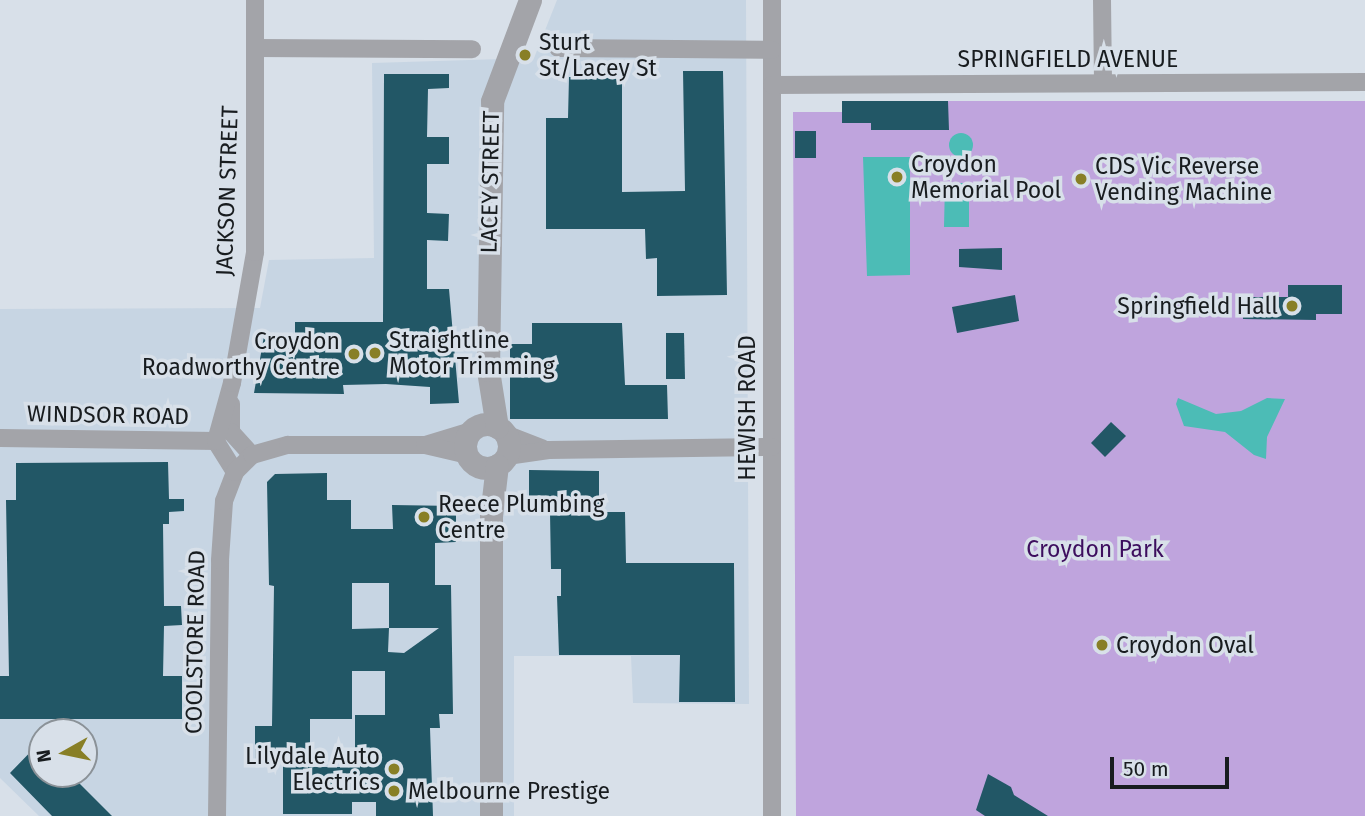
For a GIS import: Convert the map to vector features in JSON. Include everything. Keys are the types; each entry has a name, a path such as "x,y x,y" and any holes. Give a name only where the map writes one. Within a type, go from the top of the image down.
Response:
{"street":[{"name":"JACKSON STREET","path":"232,383 255,252 256,0"},
{"name":"LACEY STREET","path":"491,816 491,516 487,445 492,101 530,0"},
{"name":"HEWISH ROAD","path":"772,0 772,816"},
{"path":"1102,0 1102,82"},
{"path":"257,48 472,49"},
{"path":"558,48 772,50"},
{"name":"SPRINGFIELD AVENUE","path":"772,85 1365,83"},
{"path":"232,383 231,432 251,455"},
{"name":"WINDSOR ROAD","path":"232,383 216,441 235,472"},
{"name":"WINDSOR ROAD","path":"0,438 216,441"},
{"path":"235,472 251,455 288,445 487,445 549,450 772,447"},
{"name":"COOLSTORE ROAD","path":"218,816 220,561 224,501 235,472"}],"shaded area":[{"path":"557,0 746,0 749,704 633,703 631,656 514,656 514,816 39,816 0,778 0,309 260,308 269,260 374,258 372,63 534,58"},
{"path":"961,133 972,140 973,145 966,156 961,157 950,150 949,145 956,134"},
{"path":"863,157 914,157 910,162 910,275 867,276"},
{"path":"945,183 969,183 969,227 944,227"},
{"path":"1178,398 1216,414 1241,411 1267,398 1285,399 1267,437 1266,459 1254,455 1225,432 1184,426 1176,404"}],"green space":[{"name":"Croydon Park","path":"842,101 1365,101 1365,816 796,816 793,112 842,112"}],"building":[{"path":"683,71 723,71 727,295 657,296 657,258 646,259 645,229 546,229 546,118 568,118 569,77 622,77 622,192 685,191"},
{"path":"384,74 449,74 449,88 428,89 427,137 449,137 449,164 427,164 427,213 449,214 448,241 427,240 427,289 449,289 459,403 430,404 430,387 386,384 343,385 344,394 254,393 264,336 295,336 295,322 383,322"},
{"path":"842,101 948,101 949,130 871,130 871,123 842,123"},
{"path":"795,131 816,131 816,158 795,158"},
{"path":"1002,248 1002,270 959,267 959,249"},
{"name":"Springfield Hall","path":"1288,285 1342,285 1342,314 1316,314 1316,320 1243,319 1243,297 1288,297"},
{"path":"1015,295 1019,321 957,333 952,307"},
{"path":"532,323 622,323 625,385 667,385 668,419 510,419 510,344 532,344"},
{"path":"666,333 684,333 685,379 666,379"},
{"path":"1111,422 1126,436 1105,457 1091,443"},
{"path":"168,462 169,499 184,499 184,511 169,512 169,524 163,524 164,606 181,606 182,625 164,626 163,676 182,676 182,719 0,719 0,676 9,676 6,500 16,500 16,463"},
{"path":"529,470 599,471 599,512 625,512 626,563 734,563 735,702 679,702 680,655 559,655 557,596 561,596 561,569 551,569 550,513 529,513"},
{"path":"327,473 327,500 351,500 351,529 393,529 392,505 456,506 456,542 435,543 435,585 451,585 453,714 439,714 440,728 430,728 433,816 376,816 376,802 352,802 352,814 283,814 283,763 255,763 255,726 272,726 274,586 269,585 267,482 275,474","holes":["352,583 389,583 389,628 352,629","389,628 439,628 404,653 388,652","352,671 385,671 385,715 355,715 355,767 310,767 310,719 352,719"]},
{"path":"28,754 28,788 84,788 112,816 52,816 10,773"},
{"path":"988,774 1011,787 1014,795 1048,816 985,816 976,810"}],"place":[{"name":"Sturt St/Lacey St","path":"525,55"},
{"name":"Croydon Memorial Pool","path":"897,177"},
{"name":"CDS Vic Reverse Vending Machine","path":"1081,179"},
{"name":"Springfield Hall","path":"1292,306"},
{"name":"Straightline Motor Trimming","path":"375,353"},
{"name":"Croydon Roadworthy Centre","path":"354,354"},
{"name":"Reece Plumbing Centre","path":"424,517"},
{"name":"Croydon Oval","path":"1102,645"},
{"name":"Lilydale Auto Electrics","path":"394,769"},
{"name":"Melbourne Prestige","path":"394,791"}]}
